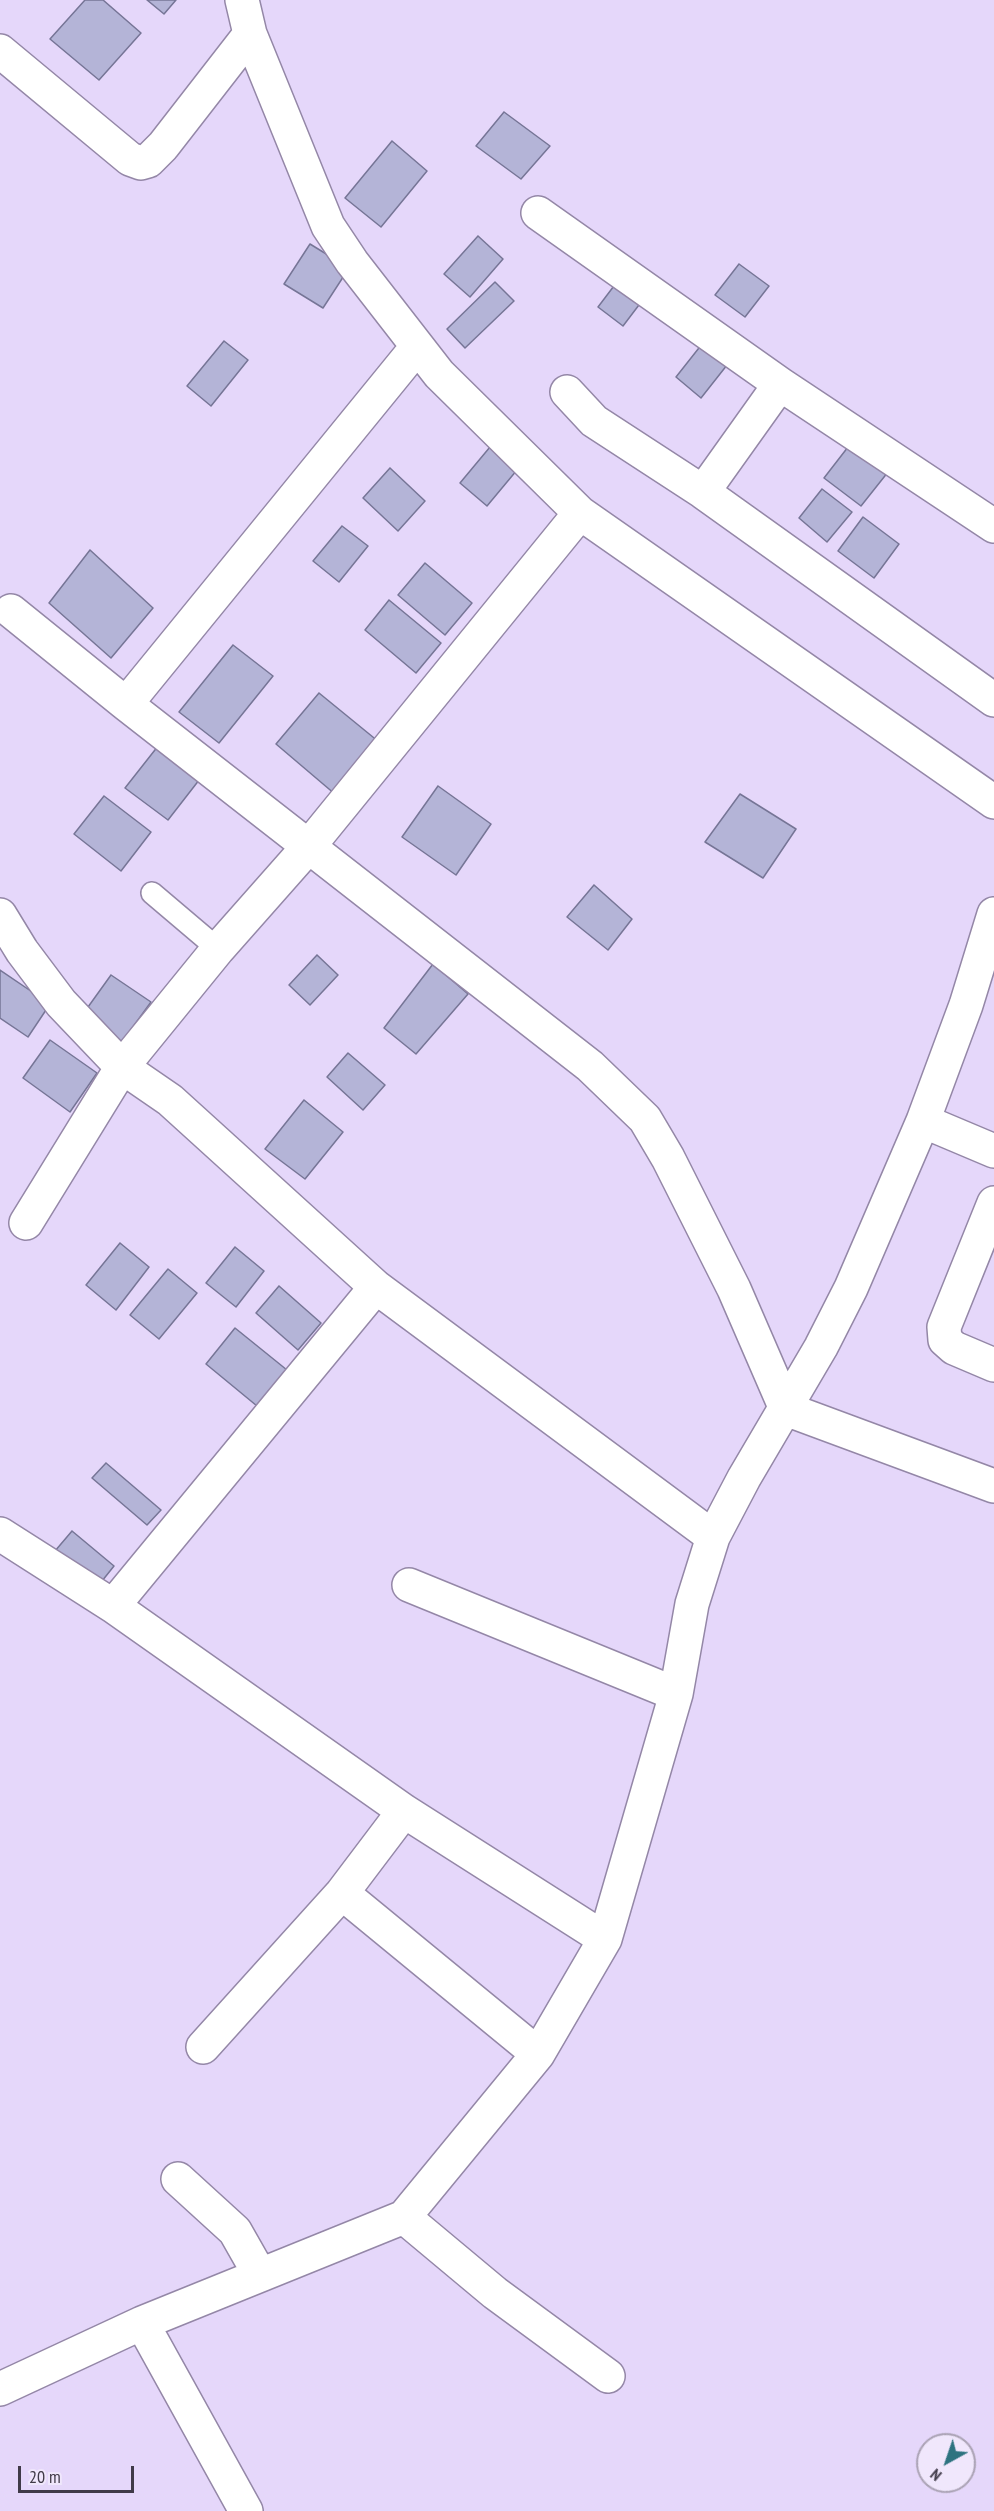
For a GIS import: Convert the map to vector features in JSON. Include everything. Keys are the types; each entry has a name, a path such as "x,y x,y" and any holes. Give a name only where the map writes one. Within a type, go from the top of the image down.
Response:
{"street":[{"path":"242,0 250,34 328,226 352,262 440,374 580,513 994,802"},
{"path":"0,51 130,159 141,163 148,161 163,146 250,34"},
{"path":"538,213 780,384 994,526"},
{"path":"126,704 417,347"},
{"path":"703,492 780,384"},
{"path":"567,392 594,421 703,492 994,700"},
{"path":"26,1223 122,1067 218,949 309,846 580,513"},
{"path":"11,611 126,704 590,1066 645,1119 668,1158 734,1289 786,1409 994,1486"},
{"path":"0,2389 142,2323 404,2217 538,2054 605,1939 676,1694 692,1604 713,1537 744,1478 786,1409 851,1288 923,1121 966,1005 994,914"},
{"path":"0,915 21,951 61,1003 122,1067 170,1100 376,1287 713,1537"},
{"path":"923,1121 994,1151"},
{"path":"994,1203 944,1327 945,1340 954,1348 994,1365"},
{"path":"112,1606 376,1287"},
{"path":"0,1534 112,1606 404,1811 605,1939"},
{"path":"409,1585 676,1694"},
{"path":"203,2047 342,1893 404,1811"},
{"path":"342,1893 538,2054"},
{"path":"178,2179 235,2231 260,2275"},
{"path":"404,2217 495,2293 608,2376"},
{"path":"142,2323 246,2511"}],"lane":[{"path":"152,892 218,949"}],"building":[{"path":"85,0 103,0 141,33 99,80 50,39"},
{"path":"147,0 176,0 164,14"},
{"path":"504,112 550,146 521,179 476,146"},
{"path":"392,141 427,171 381,227 345,198"},
{"path":"478,236 503,259 470,297 444,274"},
{"path":"310,244 349,268 323,308 284,284"},
{"path":"739,264 769,286 745,317 715,295"},
{"path":"620,278 645,297 623,326 598,307"},
{"path":"495,282 514,301 465,348 447,329"},
{"path":"706,339 731,360 701,398 676,377"},
{"path":"224,341 248,360 211,406 187,386"},
{"path":"855,438 892,467 861,506 824,478"},
{"path":"490,447 517,470 487,506 460,483"},
{"path":"390,468 425,501 398,531 363,498"},
{"path":"822,489 852,512 827,542 799,518"},
{"path":"863,517 899,544 874,578 838,551"},
{"path":"342,526 368,546 339,582 313,561"},
{"path":"90,550 153,608 111,658 49,603"},
{"path":"425,563 472,603 445,635 398,595"},
{"path":"389,600 441,643 416,673 365,630"},
{"path":"233,645 273,676 219,743 179,712"},
{"path":"319,693 379,742 336,795 276,744"},
{"path":"162,741 203,775 168,820 125,788"},
{"path":"438,786 491,824 456,875 402,837"},
{"path":"740,794 796,829 763,878 705,842"},
{"path":"104,796 151,832 121,871 74,834"},
{"path":"594,885 632,919 608,950 567,917"},
{"path":"317,955 338,975 310,1005 289,985"},
{"path":"433,964 468,994 416,1054 384,1028"},
{"path":"0,970 50,1004 28,1037 0,1018"},
{"path":"111,975 151,1002 122,1042 83,1014"},
{"path":"50,1040 97,1073 70,1112 23,1078"},
{"path":"348,1053 385,1085 363,1110 327,1077"},
{"path":"304,1100 343,1132 305,1179 265,1149"},
{"path":"120,1243 149,1267 116,1310 86,1285"},
{"path":"235,1247 264,1271 236,1307 206,1283"},
{"path":"168,1269 197,1293 159,1339 130,1315"},
{"path":"279,1286 321,1323 298,1350 256,1313"},
{"path":"235,1328 287,1370 257,1406 206,1364"},
{"path":"106,1463 161,1510 147,1525 92,1478"},
{"path":"72,1531 114,1566 98,1586 55,1551"}]}
